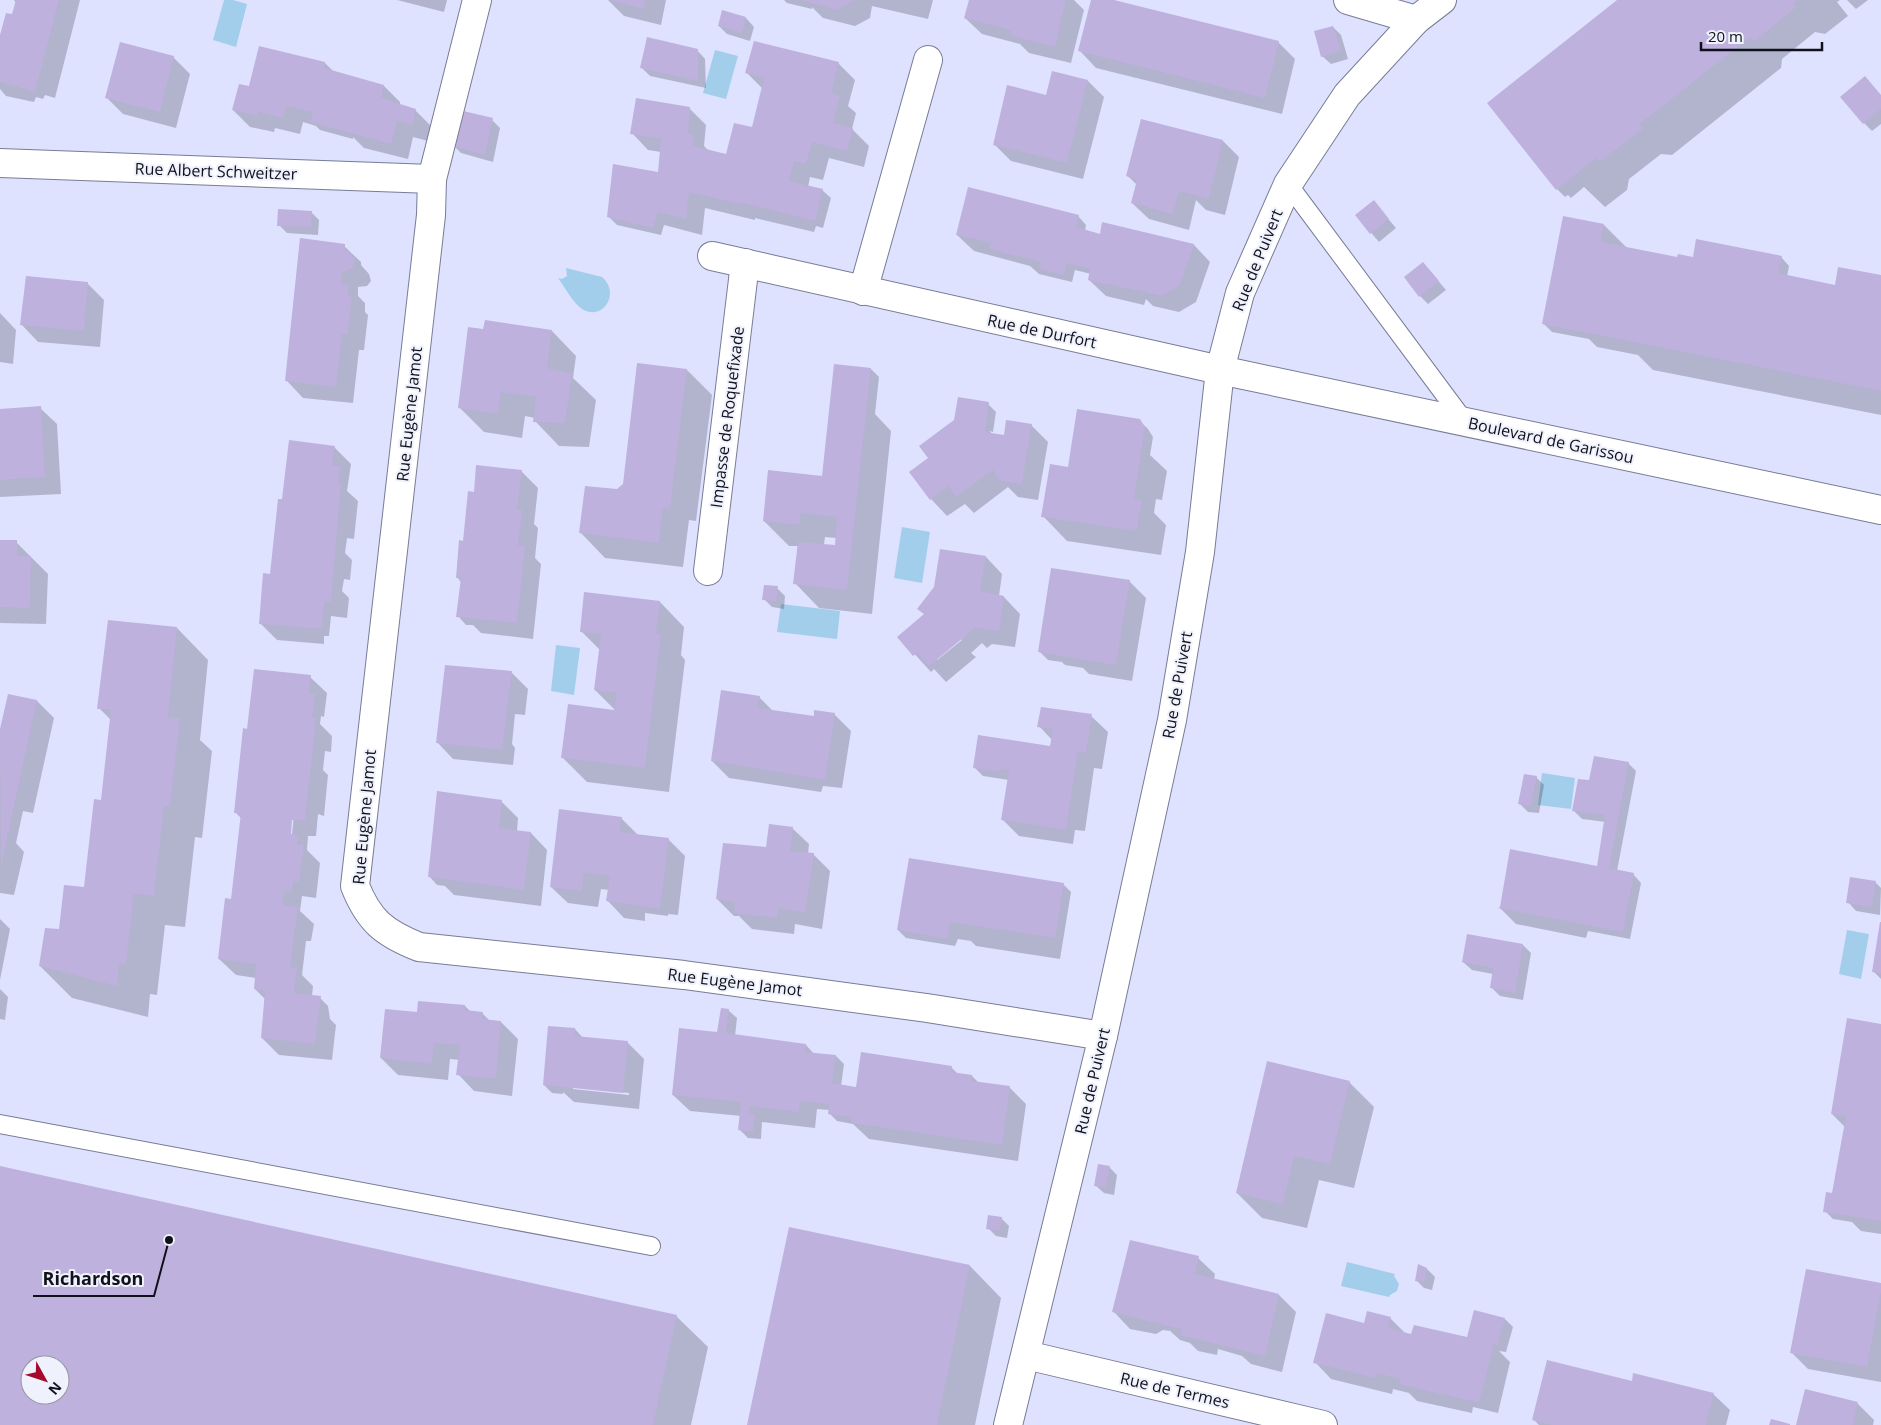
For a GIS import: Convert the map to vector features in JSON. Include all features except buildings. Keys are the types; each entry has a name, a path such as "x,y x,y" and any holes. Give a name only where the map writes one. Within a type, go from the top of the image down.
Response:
{"street":[{"name":"Rue Eugène Jamot","path":"478,0 432,179 431,215 355,886 362,902 378,924 396,938 419,947 684,975 927,1008 1103,1036"},
{"path":"1348,0 1416,20"},
{"name":"Rue de Puivert","path":"1008,1425 1103,1036 1172,720 1200,552 1220,370 1240,293 1288,184 1347,95 1416,20 1442,0"},
{"path":"863,291 928,60"},
{"name":"Rue Albert Schweitzer","path":"0,162 432,179"},
{"name":"Rue de Durfort","path":"712,256 1220,370"},
{"name":"Impasse de Roquefixade","path":"708,571 746,263"},
{"name":"Boulevard de Garissou","path":"1220,370 1881,510"},
{"name":"Rue de Termes","path":"1026,1355 1324,1425"}],"lane":[{"path":"1288,184 1465,422"},
{"path":"0,1124 651,1246"}],"water":[{"path":"224,0 233,0 247,4 236,47 213,40"},
{"path":"715,50 738,56 726,99 703,93"},
{"path":"566,268 602,277 610,291 610,298 603,309 597,312 590,312 582,309 575,302 558,278 562,279 567,276"},
{"path":"902,527 930,532 922,583 894,578"},
{"path":"781,604 840,611 837,639 777,632"},
{"path":"556,645 580,648 574,695 551,691"},
{"path":"1542,773 1575,778 1571,809 1538,805"},
{"path":"1847,930 1869,934 1861,979 1839,974"},
{"path":"1347,1262 1395,1274 1394,1276 1399,1284 1397,1291 1389,1297 1341,1286"}],"place":[{"name":"Richardson","path":"169,1240"}]}
